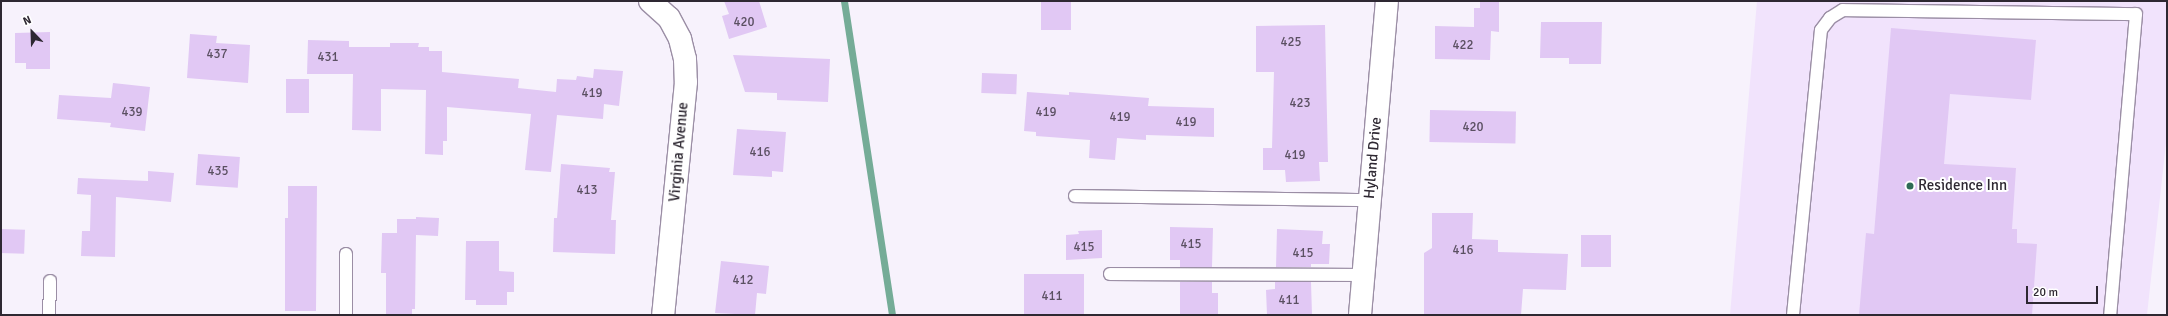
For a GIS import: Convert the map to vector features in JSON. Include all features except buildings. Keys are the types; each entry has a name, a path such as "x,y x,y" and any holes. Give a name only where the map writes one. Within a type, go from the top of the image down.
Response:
{"street":[{"name":"Virginia Avenue","path":"650,1 669,18 680,39 685,59 686,82 663,315"},
{"name":"Hyland Drive","path":"1360,315 1387,1"}],"lane":[{"path":"1793,315 1821,30 1830,18 1843,10 2136,14 2110,315"},
{"path":"1075,196 1369,200"},
{"path":"346,254 346,315"},
{"path":"1110,274 1363,275"},
{"path":"49,315 50,281"}],"shaded area":[{"path":"1757,1 2167,1 2167,134 2147,315 1730,315"}],"waterway":[{"path":"844,1 892,315"}],"place":[{"name":"Residence Inn","path":"1910,186"}]}
